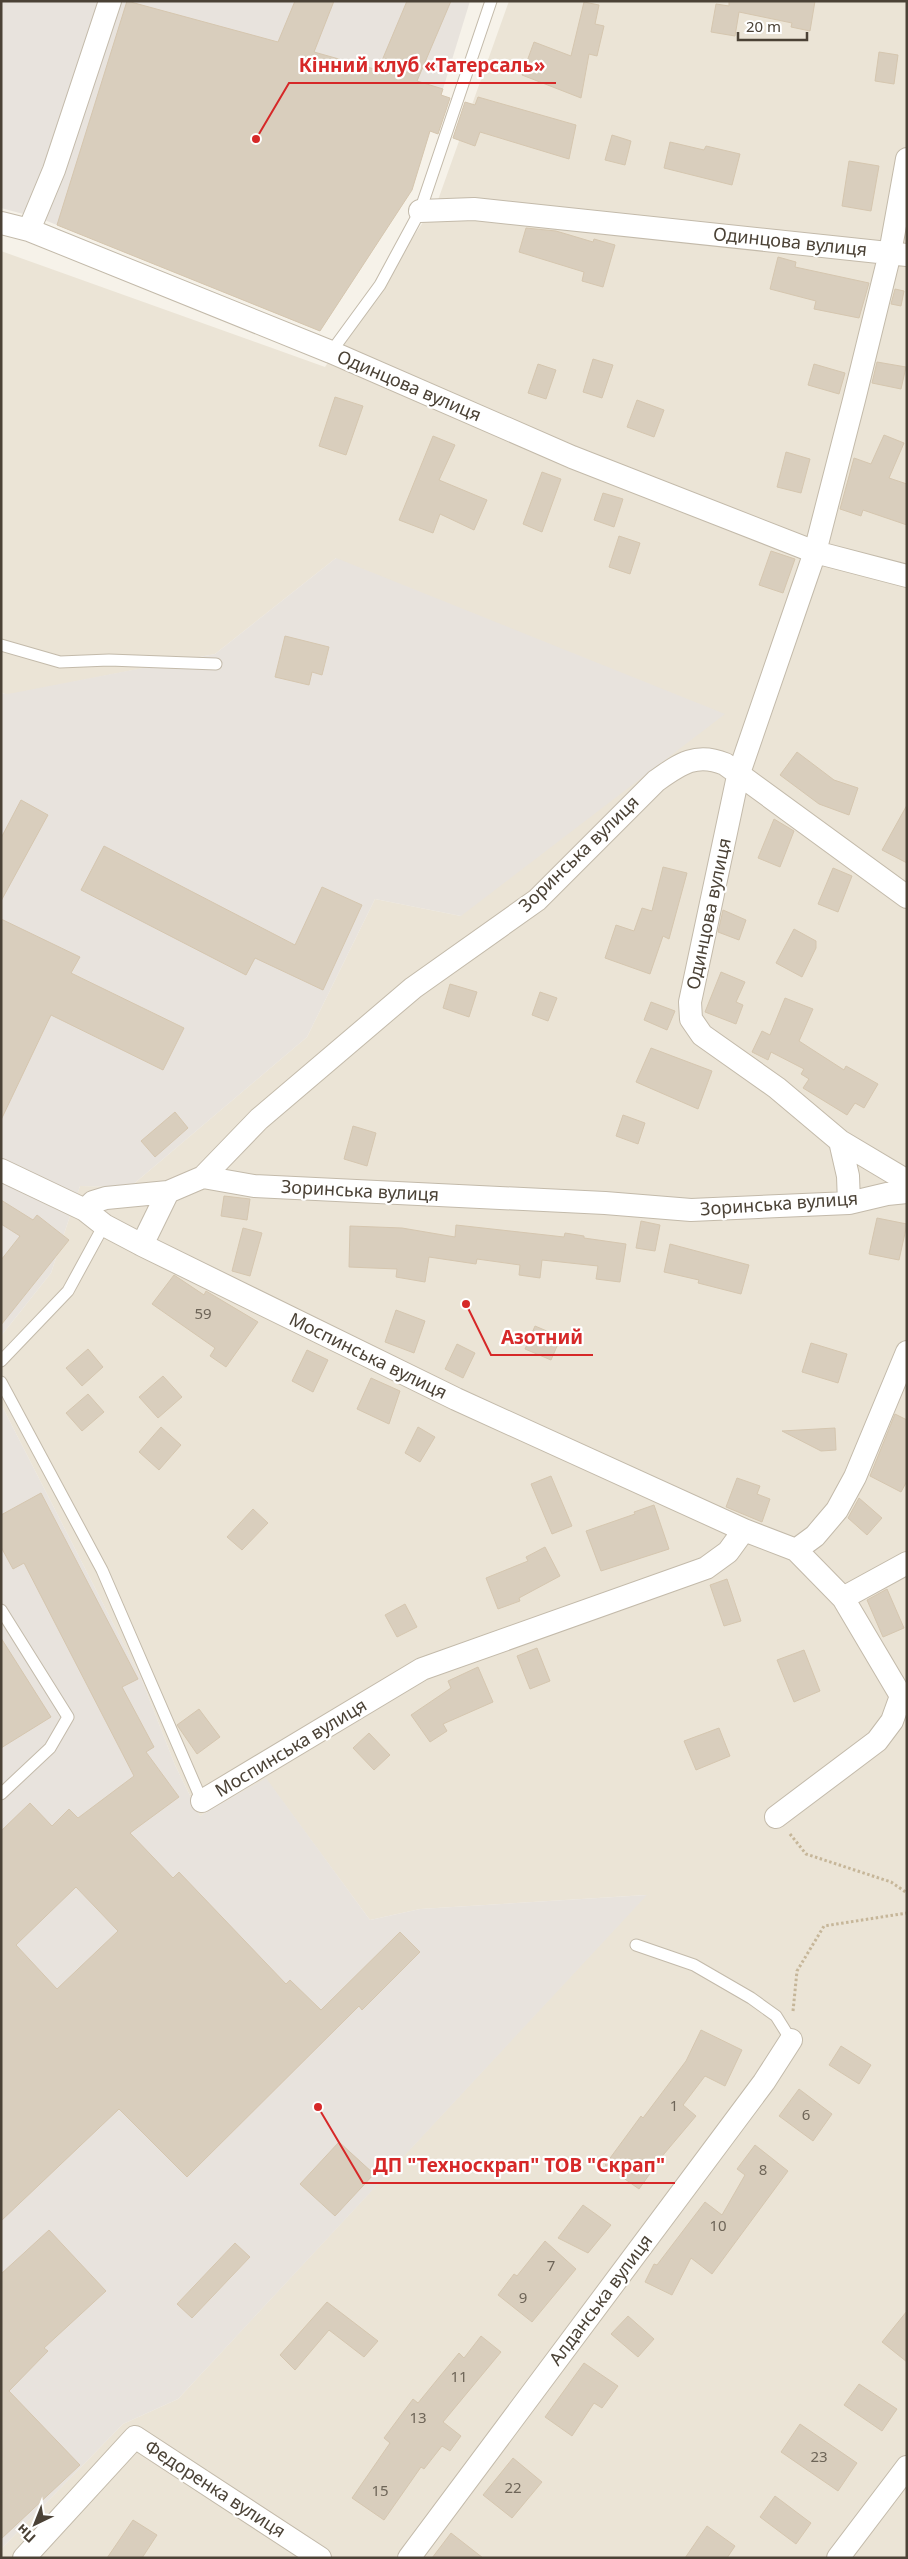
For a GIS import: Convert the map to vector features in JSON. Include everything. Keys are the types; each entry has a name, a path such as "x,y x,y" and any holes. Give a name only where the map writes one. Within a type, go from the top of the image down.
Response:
{"street":[{"path":"29,230 54,170 110,1"},
{"name":"Одинцова вулиця","path":"907,159 899,254 815,552 738,776 690,1002 690,1019 702,1035 777,1088 840,1141 907,1181"},
{"name":"Одинцова вулиця","path":"420,211 474,209 899,254"},
{"name":"Одинцова вулиця","path":"1,223 29,230 331,352 572,457 815,552 907,576"},
{"name":"Зоринська вулиця","path":"84,1210 93,1202 106,1198 168,1192 203,1178 259,1119 413,988 537,900 656,781 674,768 696,759 710,758 725,764 738,776 907,897"},
{"path":"840,1141 848,1176 849,1203"},
{"name":"Моспинська вулиця","path":"1,1170 84,1210 104,1225 142,1245 456,1399 744,1530 796,1550 843,1598 904,1694"},
{"name":"Зоринська вулиця","path":"203,1178 254,1186 605,1203 691,1210 849,1203 887,1194 907,1192"},
{"path":"142,1245 168,1192"},
{"path":"796,1550 815,1536 837,1510 855,1477 907,1352"},
{"name":"Моспинська вулиця","path":"202,1801 422,1669 706,1568 728,1552 744,1530"},
{"path":"843,1598 907,1563"},
{"path":"776,1817 877,1741 892,1721 904,1694"},
{"name":"Алданська вулиця","path":"409,2558 764,2082 791,2040"},
{"name":"Федоренка вулиця","path":"24,2558 136,2437 320,2558"},
{"path":"838,2558 907,2467"}],"lane":[{"path":"331,352 380,285 420,211 491,1"},
{"path":"1,645 60,662 109,660 216,664"},
{"path":"1,1362 68,1291 104,1225"},
{"name":"Моспинська вулиця","path":"1,1382 102,1570 202,1801"},
{"path":"1,1610 68,1717 50,1748 1,1794"},
{"path":"636,1945 694,1965 751,1998 776,2016 791,2040"}],"path":[{"path":"776,1817 806,1854 891,1882 907,1893"},
{"path":"791,2040 797,1971 824,1926 907,1913"}],"shaded area":[{"path":"1,1 470,1 412,190 320,331 42,219 1,208"},
{"path":"509,1 907,1 907,2558 1,2558 1,2549 123,2424 178,2399 646,1895 420,1909 370,1920 266,1779 200,1816 175,1765 141,1678 1,1404 1,1336 51,1273 80,1186 130,1187 307,1037 375,899 461,916 336,558 215,654 7,695 1,692 1,251 325,367 438,200"},
{"path":"336,558 725,714 461,916 375,899 307,1037 130,1187 80,1186 51,1273 1,1336 1,693 8,694 215,654"},
{"path":"1,1404 141,1678 175,1765 200,1816 266,1778 370,1920 420,1909 647,1895 178,2399 123,2424 1,2549"}],"building":[{"path":"127,1 278,42 295,1 334,1 314,52 378,70 407,1 451,1 417,81 443,89 441,95 450,98 438,134 430,131 412,190 320,331 57,225"},
{"path":"729,1 815,1 810,31 791,27 792,23 739,12 735,36 711,32 716,4 729,6"},
{"path":"584,2 599,5 595,24 604,26 597,56 589,54 581,98 522,75 534,42 571,56"},
{"path":"879,52 898,55 894,84 875,81"},
{"path":"478,97 576,125 569,159 480,132 475,146 453,138 465,102 475,105"},
{"path":"612,135 631,141 625,165 605,160"},
{"path":"670,142 704,150 706,146 740,154 732,185 664,168"},
{"path":"849,161 879,166 871,211 842,206"},
{"path":"526,228 556,231 593,242 594,239 615,245 603,287 582,281 584,272 519,252"},
{"path":"778,257 796,262 795,267 869,283 859,318 814,309 816,301 770,289"},
{"path":"895,289 904,291 901,306 891,304"},
{"path":"593,359 613,365 602,398 583,392"},
{"path":"877,362 906,367 901,389 872,383"},
{"path":"538,364 556,370 546,399 528,393"},
{"path":"814,364 845,373 839,394 808,385"},
{"path":"335,397 363,406 346,455 319,446"},
{"path":"637,400 664,410 654,437 627,427"},
{"path":"884,435 904,443 889,478 907,484 907,525 863,510 861,516 840,509 854,458 871,464"},
{"path":"433,436 455,445 439,480 487,500 474,530 440,514 433,533 399,520"},
{"path":"786,452 810,459 801,493 777,487"},
{"path":"542,472 561,479 542,532 523,524"},
{"path":"603,493 623,499 614,527 594,520"},
{"path":"619,536 640,543 630,574 609,567"},
{"path":"771,551 795,559 783,593 759,585"},
{"path":"285,636 329,647 322,675 312,672 309,685 275,677"},
{"path":"797,752 834,780 858,788 849,815 819,804 780,775"},
{"path":"21,800 48,815 1,901 1,838"},
{"path":"907,805 907,863 882,850"},
{"path":"774,819 794,831 780,867 758,858"},
{"path":"104,846 295,945 322,887 362,905 323,990 255,958 246,975 81,890"},
{"path":"663,867 687,873 669,939 663,936 650,974 605,958 616,925 634,931 642,908 652,911"},
{"path":"833,868 852,876 838,912 818,904"},
{"path":"723,910 746,920 739,940 718,932"},
{"path":"1,919 80,957 71,973 184,1028 163,1070 51,1015 1,1120"},
{"path":"794,929 816,941 816,948 802,977 776,963"},
{"path":"721,972 745,982 736,1002 743,1005 736,1024 705,1012"},
{"path":"450,984 477,992 469,1017 443,1008"},
{"path":"540,992 557,998 548,1021 532,1015"},
{"path":"785,998 813,1009 799,1041 844,1070 846,1066 878,1084 864,1108 855,1103 847,1115 803,1088 809,1079 801,1074 804,1069 771,1052 768,1060 752,1052 762,1031 770,1035"},
{"path":"651,1002 675,1011 667,1030 644,1020"},
{"path":"651,1048 712,1071 698,1109 636,1082"},
{"path":"175,1112 188,1128 155,1157 141,1141"},
{"path":"623,1115 645,1123 638,1144 616,1136"},
{"path":"353,1126 376,1133 367,1166 344,1159"},
{"path":"224,1196 250,1199 247,1220 221,1216"},
{"path":"1,1200 33,1220 37,1215 69,1240 1,1325 1,1260 20,1236 1,1224"},
{"path":"877,1218 907,1224 899,1260 869,1254"},
{"path":"641,1221 660,1225 655,1251 636,1248"},
{"path":"456,1225 564,1237 565,1233 584,1236 584,1238 626,1244 620,1282 596,1279 598,1266 542,1260 540,1278 519,1275 520,1265 477,1259 476,1264 429,1257 425,1282 396,1277 397,1269 349,1267 350,1226 402,1228 455,1237"},
{"path":"243,1228 262,1233 250,1276 232,1271"},
{"path":"670,1244 749,1265 741,1294 698,1283 699,1280 664,1272"},
{"path":"174,1275 204,1295 206,1291 258,1322 226,1367 210,1356 215,1348 152,1304"},
{"path":"396,1310 425,1321 414,1353 385,1342"},
{"path":"535,1326 561,1337 551,1360 525,1349"},
{"path":"811,1343 847,1354 838,1383 802,1372"},
{"path":"457,1344 475,1353 463,1378 445,1369"},
{"path":"88,1349 103,1367 82,1386 66,1368"},
{"path":"307,1350 328,1360 313,1392 292,1381"},
{"path":"163,1376 182,1397 158,1418 139,1397"},
{"path":"371,1378 400,1391 389,1424 357,1409"},
{"path":"88,1394 104,1412 82,1431 66,1413"},
{"path":"895,1414 907,1420 907,1481 901,1492 870,1476"},
{"path":"161,1427 181,1445 159,1470 139,1452"},
{"path":"418,1427 435,1437 420,1462 405,1453"},
{"path":"835,1428 836,1450 821,1451 782,1431"},
{"path":"551,1476 572,1526 552,1534 531,1484"},
{"path":"737,1478 760,1486 757,1494 770,1499 762,1522 726,1507"},
{"path":"41,1493 138,1679 122,1687 154,1747 146,1752 179,1797 130,1833 173,1878 179,1872 286,1984 290,1980 321,2010 400,1932 420,1952 362,2010 359,2006 187,2177 119,2109 1,2221 1,1831 30,1803 52,1826 69,1809 78,1818 134,1776 24,1563 13,1569 1,1547 1,1515","holes":["76,1887 118,1931 57,1989 16,1945"]},
{"path":"859,1498 882,1518 867,1535 848,1518"},
{"path":"654,1505 669,1549 601,1571 586,1531 635,1514 634,1512"},
{"path":"253,1509 268,1523 242,1550 227,1537"},
{"path":"545,1547 560,1576 519,1598 520,1601 498,1609 486,1578 528,1561 526,1557"},
{"path":"727,1579 741,1621 724,1626 710,1585"},
{"path":"887,1589 904,1628 883,1637 867,1600"},
{"path":"405,1604 417,1627 397,1637 385,1615"},
{"path":"1,1638 51,1717 1,1748"},
{"path":"537,1648 550,1681 530,1689 517,1656"},
{"path":"804,1650 820,1691 794,1702 777,1660"},
{"path":"478,1667 493,1702 443,1724 447,1731 430,1742 411,1715 451,1688 448,1681"},
{"path":"199,1709 220,1737 197,1754 177,1725"},
{"path":"719,1728 730,1756 696,1770 684,1741"},
{"path":"369,1733 390,1755 374,1770 353,1748"},
{"path":"701,2030 742,2050 725,2086 705,2076 683,2105 696,2116 664,2154 639,2189 605,2165 641,2116 643,2118 686,2061"},
{"path":"841,2046 871,2065 859,2084 829,2065"},
{"path":"799,2089 832,2114 813,2141 779,2116"},
{"path":"339,2142 374,2174 335,2216 300,2184"},
{"path":"755,2145 788,2171 712,2274 691,2258 672,2295 645,2282 654,2264 657,2265 705,2202 722,2215 745,2175 737,2169"},
{"path":"583,2205 611,2225 588,2253 558,2238"},
{"path":"49,2230 106,2291 44,2348 48,2351 9,2391 80,2465 1,2539 1,2274"},
{"path":"545,2241 576,2269 532,2322 498,2295 514,2274 517,2276"},
{"path":"235,2243 250,2257 192,2318 177,2304"},
{"path":"327,2302 378,2341 364,2357 329,2330 295,2370 280,2355"},
{"path":"907,2311 907,2362 882,2342"},
{"path":"628,2316 654,2339 638,2357 611,2334"},
{"path":"481,2336 501,2352 443,2422 461,2436 450,2451 442,2446 424,2469 421,2467 384,2520 352,2498 390,2443 384,2438 413,2399 418,2403 459,2353 464,2358"},
{"path":"584,2363 618,2386 602,2408 594,2403 572,2436 545,2417"},
{"path":"859,2384 897,2409 882,2431 844,2405"},
{"path":"800,2424 857,2463 838,2491 781,2452"},
{"path":"513,2458 542,2482 512,2518 483,2495"},
{"path":"775,2496 811,2523 796,2544 760,2517"},
{"path":"133,2520 157,2535 142,2558 107,2558"},
{"path":"707,2526 735,2546 727,2558 685,2558"},
{"path":"451,2533 483,2558 432,2558"}],"place":[{"name":"Кінний клуб «Татерсаль»","path":"256,139"},
{"name":"Азотний","path":"466,1304"},
{"name":"ДП \"Техноскрап\" ТОВ \"Скрап\"","path":"318,2107"}]}
